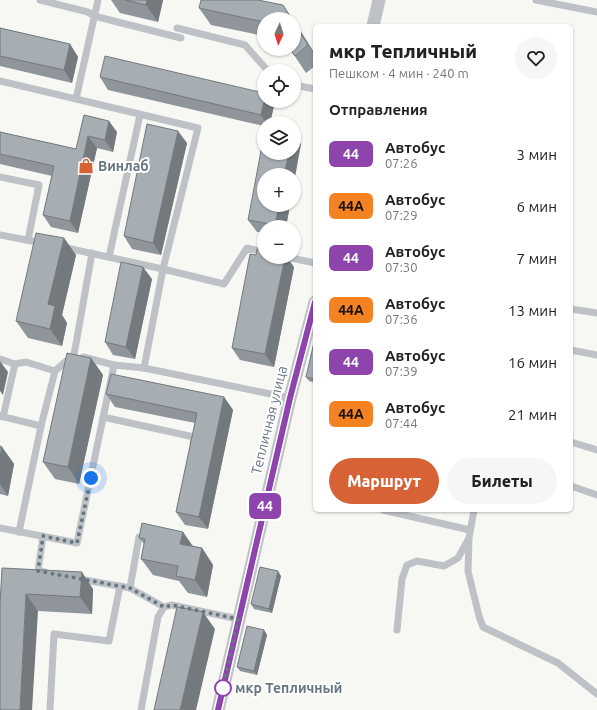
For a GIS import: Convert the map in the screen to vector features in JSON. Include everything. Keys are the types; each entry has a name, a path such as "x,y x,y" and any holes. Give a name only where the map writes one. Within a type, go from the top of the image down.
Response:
{"street":[{"path":"373,24 379,0"},
{"name":"Тепличная улица","path":"218,710 290,398 313,310"}],"lane":[{"path":"40,0 88,12 94,16 181,38"},
{"path":"76,99 98,0"},
{"path":"536,0 597,12"},
{"path":"177,28 245,45 262,64"},
{"path":"0,81 198,128 163,269 144,368"},
{"path":"301,86 313,89"},
{"path":"109,257 140,115"},
{"path":"0,176 39,185 28,240"},
{"path":"0,235 92,253 224,284 247,248 257,250"},
{"path":"19,532 41,426 55,371 74,355 92,253"},
{"path":"301,260 313,263"},
{"path":"573,309 597,313"},
{"path":"573,350 597,355"},
{"path":"74,355 290,398"},
{"path":"0,359 15,364 26,362 55,371"},
{"path":"15,364 1,416 41,426"},
{"path":"0,528 77,543 114,364"},
{"path":"103,417 194,437 191,453"},
{"path":"573,443 597,450"},
{"path":"573,487 597,495"},
{"path":"392,512 470,530"},
{"path":"474,512 469,538 468,571 483,627 558,663 597,694"},
{"path":"43,536 34,571 53,574"},
{"path":"130,588 139,537"},
{"path":"397,630 402,580 407,565 417,561 444,566 458,558 469,538"},
{"path":"75,578 130,588 164,607"},
{"path":"50,710 54,634 109,641 120,586"},
{"path":"141,710 158,616 164,607 172,605 238,619"}],"building":[{"path":"125,0 147,0 146,5"},
{"path":"201,0 258,0 283,5 288,12 257,12 257,20 199,8"},
{"path":"0,28 70,44 64,70 0,56"},
{"path":"301,34 308,45 301,51"},
{"path":"105,56 257,91 257,108 262,108 261,115 100,77"},
{"path":"84,115 109,121 105,140 88,136 70,221 43,215 54,166 0,154 0,132 76,149"},
{"path":"147,124 178,131 153,243 124,236"},
{"path":"259,160 287,160 286,168 258,168"},
{"path":"257,172 257,212 278,212 276,220 257,220 257,222 248,220"},
{"path":"36,233 64,238 48,304 55,306 50,329 16,321"},
{"path":"257,249 257,264 284,264 265,354 232,348 250,254 256,255"},
{"path":"121,262 143,267 126,347 105,342"},
{"path":"313,347 313,379 306,377"},
{"path":"67,353 91,358 68,467 43,462"},
{"path":"111,374 224,397 199,517 176,512 197,413 106,394"},
{"path":"0,446 2,447 0,459"},
{"path":"142,523 183,532 180,544 202,548 195,580 176,576 178,566 141,559 145,539 139,538"},
{"path":"260,567 278,571 269,609 251,604"},
{"path":"2,568 82,572 80,597 26,594 20,710 0,710 0,604"},
{"path":"177,607 203,612 180,710 154,710"},
{"path":"247,626 264,630 254,671 237,667"}],"bus line":[{"name":"44","path":"218,710 290,398 313,310"}],"place":[{"name":"Винлаб","path":"86,166"},
{"name":"мкр Тепличный","path":"223,688"}],"route":[{"path":"91,478 77,543 43,536 38,571 130,588 164,607 172,605 238,619 223,688"}]}
